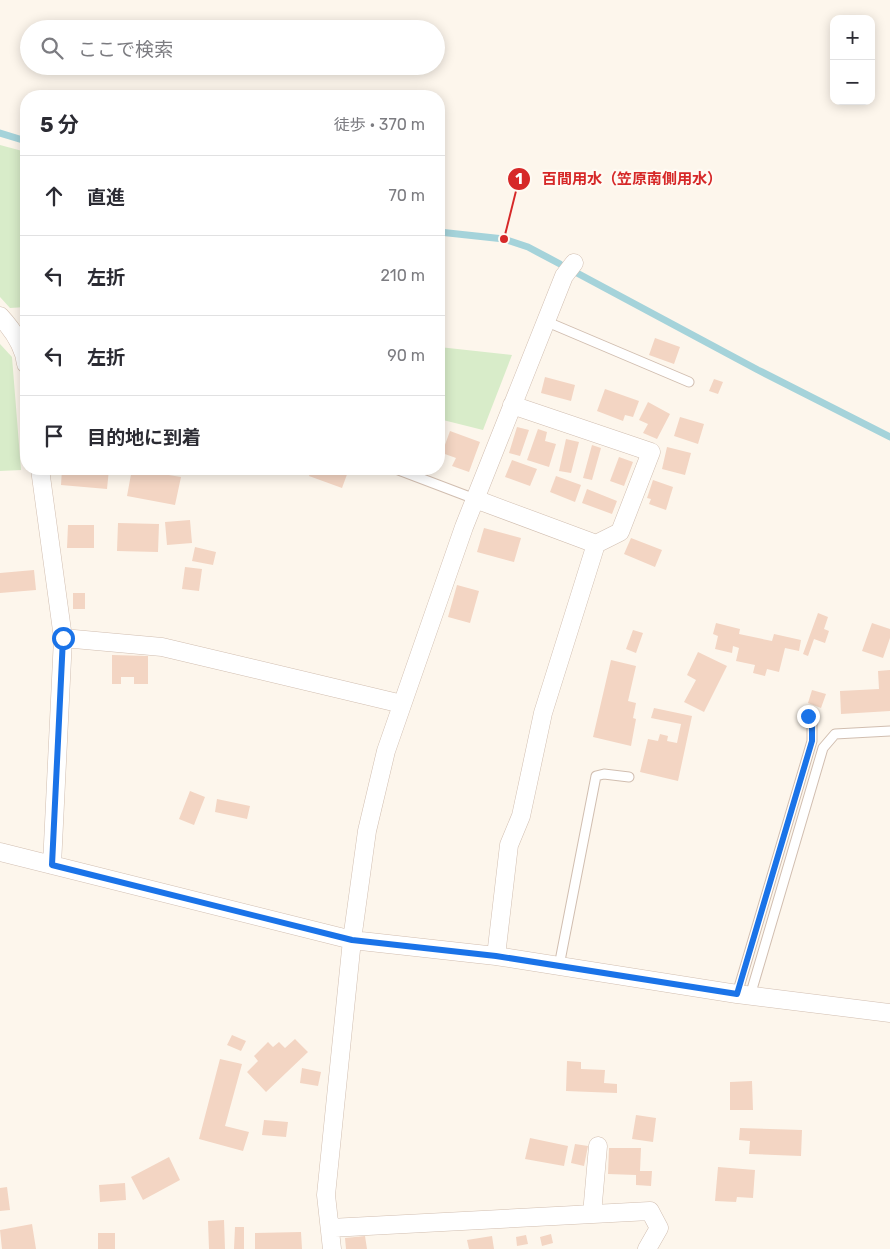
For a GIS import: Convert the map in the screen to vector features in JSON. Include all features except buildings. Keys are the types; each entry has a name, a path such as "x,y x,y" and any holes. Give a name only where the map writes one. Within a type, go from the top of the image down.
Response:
{"street":[{"path":"332,1249 326,1195 352,940 367,832 386,751 475,499 564,276 574,263"},
{"path":"0,316 12,329 20,346"},
{"path":"496,956 509,845 521,816 542,713 596,544 620,532 651,452 512,405"},
{"path":"41,475 63,638 52,865"},
{"path":"475,499 596,544"},
{"path":"63,638 162,647 402,704"},
{"path":"0,852 352,940 496,956 744,995 890,1013"},
{"path":"592,1214 598,1146"},
{"path":"330,1228 650,1212 659,1228 647,1249"}],"lane":[{"path":"545,322 689,382"},
{"path":"412,475 475,499"},
{"path":"744,995 812,741 812,723 808,716"},
{"path":"744,995 823,748 835,734 890,731"},
{"path":"559,966 596,776 604,774 630,777"}],"green space":[{"path":"0,145 20,150 20,307 10,308 0,297"},
{"path":"0,344 12,357 20,470 0,471"},
{"path":"445,348 512,355 483,430 445,420"}],"waterway":[{"path":"0,133 20,139"},
{"path":"445,233 504,239 528,247 560,264"},
{"path":"577,273 758,370 890,437"}],"place":[{"name":"百間用水（笠原南側用水）","path":"504,239"}],"route":[{"path":"63,638 52,865 352,940 496,956 737,994 812,741 812,723 808,716"}]}
